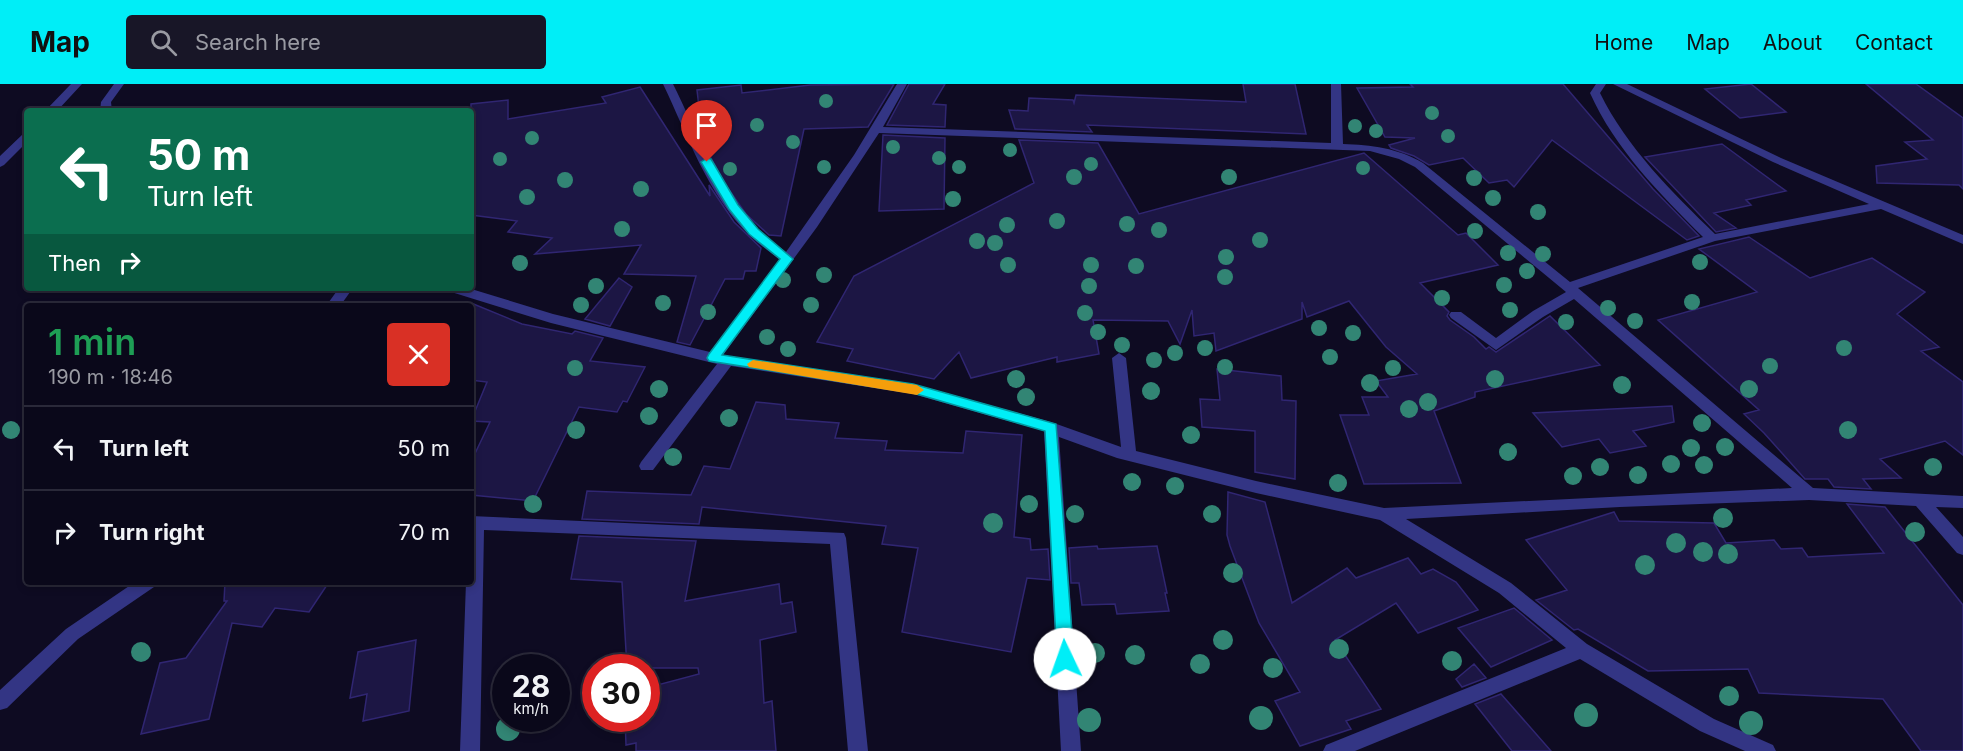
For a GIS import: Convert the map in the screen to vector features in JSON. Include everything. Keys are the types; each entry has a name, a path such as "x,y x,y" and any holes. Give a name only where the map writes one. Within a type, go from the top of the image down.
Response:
{"street":[{"path":"54,108 77,84"},
{"path":"106,108 106,102 119,84"},
{"path":"668,84 715,179 733,207 753,232 787,259"},
{"path":"647,466 787,259 878,130 902,84"},
{"path":"1336,84 1337,147"},
{"path":"1601,84 1595,93 1606,116 1625,142 1688,214 1713,238"},
{"path":"1618,84 1777,160 1963,240"},
{"path":"878,130 1337,147 1387,151 1419,165 1571,290 1809,495"},
{"path":"0,163 22,144"},
{"path":"1456,315 1496,345 1571,290 1713,238 1883,205"},
{"path":"463,291 551,318 721,359 913,389 1051,428 1129,454 1256,487 1384,514 1620,501 1809,495 1963,502"},
{"path":"1119,358 1129,454"},
{"path":"1051,428 1071,751"},
{"path":"1922,501 1963,548"},
{"path":"1384,514 1505,588 1581,650 1707,725 1766,751"},
{"path":"474,523 838,538 858,751"},
{"path":"0,702 72,634 144,585"},
{"path":"470,751 472,585"},
{"path":"1333,751 1581,650"}],"building":[{"path":"894,84 868,127 804,129 781,236 769,235 746,214 725,184 703,143 697,90 741,85 742,93 810,85"},
{"path":"909,84 945,84 933,104 946,105 945,127 887,125"},
{"path":"1243,84 1295,84 1306,134 1087,125 1092,132 1015,129 1009,110 1028,111 1029,98 1073,100 1074,103 1076,95 1246,102"},
{"path":"1410,84 1563,84 1653,189 1699,236 1687,240 1552,140 1514,187 1507,180 1489,183 1463,158 1429,165 1414,156 1391,148 1389,145 1415,138 1385,137 1357,88 1413,87"},
{"path":"1751,84 1786,112 1740,118 1705,89"},
{"path":"1866,84 1916,84 1963,118 1963,189 1959,185 1877,183 1876,166 1927,159 1905,142 1933,140"},
{"path":"640,87 710,196 709,185 734,222 761,248 756,271 745,271 743,279 725,279 690,345 677,342 696,276 624,274 641,245 535,254 552,238 508,232 517,221 474,215 474,108 471,108 471,104 508,100 508,119 606,103 602,97"},
{"path":"883,135 945,138 944,209 879,211"},
{"path":"1019,140 1098,143 1139,214 1364,153 1458,235 1466,233 1498,265 1420,283 1449,312 1447,316 1450,320 1474,337 1486,349 1489,347 1496,352 1550,316 1600,365 1475,392 1475,397 1434,411 1461,483 1364,484 1340,415 1369,415 1362,397 1388,397 1376,381 1417,374 1386,347 1349,301 1307,317 1302,302 1302,319 1216,351 1214,333 1194,336 1192,310 1180,344 1168,321 1093,320 1099,354 1057,362 1057,357 971,378 959,352 934,379 847,361 853,349 817,342 854,276 1034,183"},
{"path":"1722,144 1786,191 1746,200 1751,205 1714,213 1736,228 1716,232 1645,157"},
{"path":"1749,237 1810,278 1872,258 1925,292 1897,314 1939,347 1921,351 1963,382 1963,455 1945,441 1880,459 1901,478 1863,479 1871,489 1834,487 1828,479 1805,479 1744,414 1759,410 1658,320 1757,292 1699,249"},
{"path":"619,278 632,287 610,326 585,319"},
{"path":"474,304 522,324 572,334 575,331 603,338 590,361 645,367 627,402 623,401 617,412 579,407 533,501 474,495 474,456 490,422 474,421 474,414 487,382 474,380"},
{"path":"1217,369 1281,376 1282,400 1296,401 1295,479 1255,472 1255,431 1202,427 1200,399 1220,400"},
{"path":"756,402 785,405 786,419 839,423 835,438 887,441 885,450 963,453 966,431 1022,435 1014,537 1030,539 1031,550 1048,549 1050,580 1027,578 1011,652 902,632 918,548 882,544 886,526 702,507 699,524 582,519 587,491 691,495 704,466 730,469"},
{"path":"1672,406 1674,422 1633,431 1646,446 1610,453 1599,439 1562,447 1533,413"},
{"path":"1228,492 1265,502 1292,603 1347,568 1356,578 1408,558 1421,574 1433,569 1456,582 1478,610 1418,633 1396,603 1335,640 1381,709 1346,721 1351,729 1300,746 1275,701 1300,692 1259,623 1230,546 1227,535"},
{"path":"1847,504 1885,507 1963,605 1963,751 1921,751 1883,699 1759,693 1748,669 1648,671 1578,629 1574,630 1536,600 1567,590 1526,540 1614,512 1619,521 1714,523 1726,543 1774,540 1781,549 1802,548 1808,557 1884,553"},
{"path":"579,536 696,541 685,601 779,584 781,604 792,602 796,632 760,640 764,703 772,701 776,751 636,751 636,743 626,745 626,732 660,732 660,684 699,674 698,668 660,668 660,654 626,654 622,582 571,579"},
{"path":"1097,546 1098,549 1157,546 1169,611 1117,614 1115,604 1082,605 1079,583 1071,583 1069,548"},
{"path":"225,585 327,585 309,612 275,608 262,627 232,623 209,719 141,734 160,663 186,658 227,601 224,601"},
{"path":"1514,608 1552,640 1491,667 1458,628"},
{"path":"416,640 409,711 363,721 367,694 350,698 358,652"},
{"path":"1474,664 1486,678 1462,687 1456,679"},
{"path":"1501,694 1551,751 1512,751 1475,704"}],"slow traffic":[{"path":"753,364 917,390"}],"route":[{"path":"707,162 733,207 753,232 787,259 713,358 913,389 1051,428 1065,659"}]}
